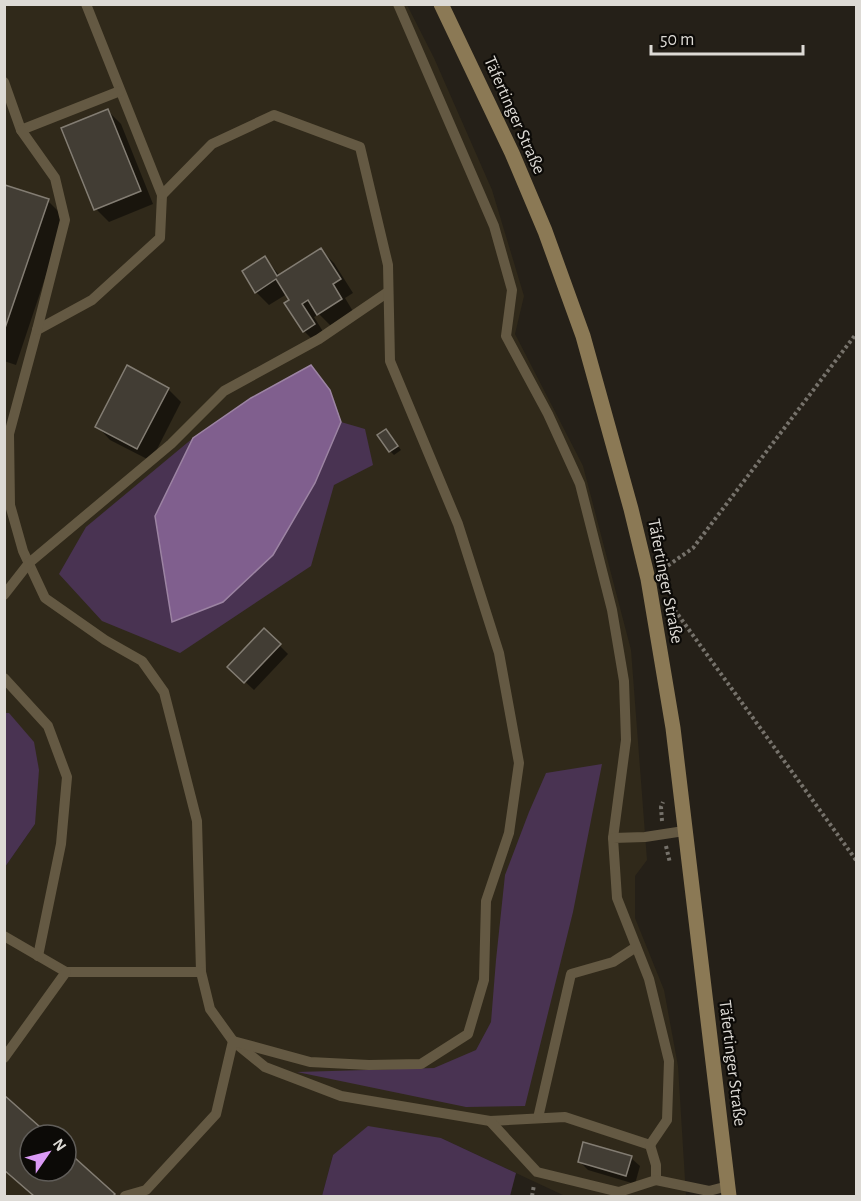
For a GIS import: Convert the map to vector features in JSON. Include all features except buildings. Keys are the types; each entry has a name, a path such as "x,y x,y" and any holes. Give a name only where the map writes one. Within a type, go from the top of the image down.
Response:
{"street":[{"name":"Täfertinger Straße","path":"441,4 512,153 545,231 583,336 648,579 673,728 729,1191"}],"lane":[{"path":"36,330 92,300 160,238 162,195 86,4"},
{"path":"398,4 494,226 512,290 506,336 548,414 580,484 612,610 624,681 626,740 613,838 617,898 649,979 669,1061 668,1120 650,1145"},
{"path":"4,82 21,130 55,178 65,220 9,434 10,505 29,563 45,598 105,640 142,662 164,692 197,821 201,972 210,1009 233,1041 265,1067 341,1096 490,1121 565,1117 650,1145"},
{"path":"21,130 120,91"},
{"path":"162,195 212,144 274,115 360,147 388,265 390,361 458,524 499,653 519,763 509,833 486,901 484,980 468,1034 421,1064 369,1065 310,1062 233,1041"},
{"path":"4,595 29,563 171,444 224,392 319,339 388,292"},
{"path":"4,678 48,726 67,777 61,844 39,957"},
{"path":"613,838 645,837 684,831"},
{"path":"4,936 66,972 201,972"},
{"path":"538,1118 571,974 613,962 636,947"},
{"path":"4,1058 66,972"},
{"path":"125,1197 146,1190 216,1114 233,1041"},
{"path":"490,1121 537,1172 619,1192 656,1180 709,1191 729,1191"},
{"path":"650,1145 656,1165 656,1180"}],"path":[{"path":"856,334 693,548 648,579 679,615 856,860"}],"shaded area":[{"path":"5,5 407,5 434,58 492,190 524,296 515,334 583,466 631,650 647,860 635,876 635,918 664,990 678,1066 686,1196 565,1196 441,1138 333,1155 322,1196 5,1196 5,867 35,824 9,713 4,713"},
{"path":"311,365 330,390 341,422 315,483 273,555 223,602 172,622 155,516 193,438 251,398"},
{"path":"341,422 365,429 373,465 334,485 311,566 180,653 102,621 59,574 86,527 193,438 155,516 172,621 223,602 315,483"},
{"path":"5,713 9,713 34,742 39,770 35,824 5,867"},
{"path":"602,764 573,912 525,1106 466,1107 297,1072 434,1068 476,1050 491,1022 505,875 546,773"},
{"path":"368,1126 441,1138 516,1173 510,1196 322,1196 333,1155"}]}
